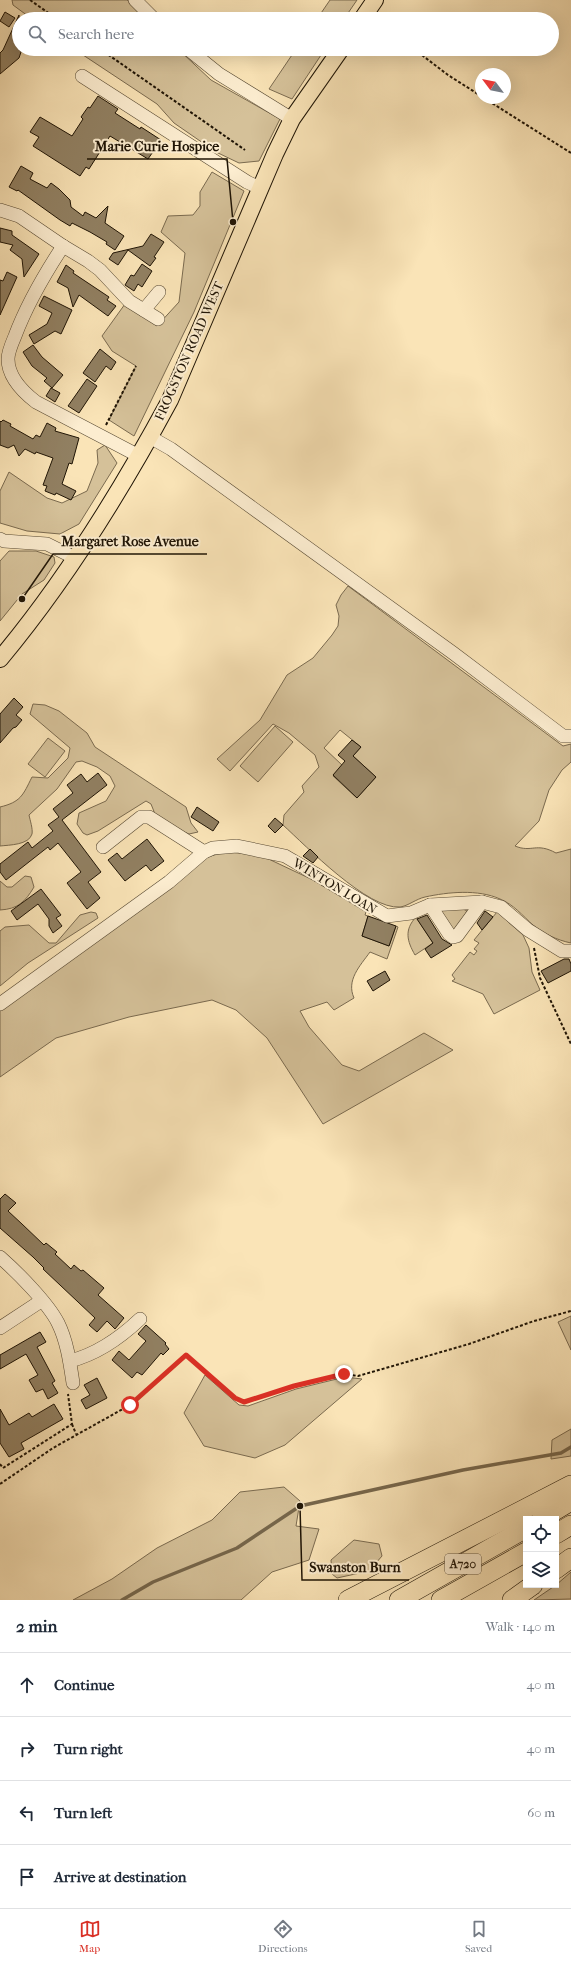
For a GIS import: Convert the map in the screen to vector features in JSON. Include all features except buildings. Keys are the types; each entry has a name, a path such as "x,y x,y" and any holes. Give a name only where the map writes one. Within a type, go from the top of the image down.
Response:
{"highway":[{"path":"348,1600 571,1485"},
{"path":"546,1516 571,1501"},
{"path":"559,1532 571,1525"},
{"name":"A720","path":"399,1600 523,1530"},
{"name":"A720","path":"442,1600 523,1554"},
{"path":"559,1567 571,1558"},
{"path":"512,1600 529,1588"}],"main road":[{"path":"367,12 375,0"},
{"name":"FROGSTON ROAD WEST","path":"0,659 19,636 75,558 139,456 170,400 260,188 292,119 336,56"}],"street":[{"path":"135,0 147,12"},
{"path":"197,56 220,74 292,119"},
{"path":"82,76 247,182 260,188"},
{"path":"0,210 19,216 63,246 88,260 100,270 129,301 158,318"},
{"path":"63,246 30,298 4,360 12,375 26,395 36,402 139,456"},
{"path":"144,310 159,292"},
{"path":"150,436 171,449 453,653 563,736 571,736"},
{"path":"0,539 4,541 47,544 75,558"},
{"path":"0,1004 169,882 208,850 149,817 141,817 103,847"},
{"name":"WINTON LOAN","path":"208,850 237,846 285,856 387,916 412,913 430,904 482,902 501,907 528,930 562,951 571,951"},
{"path":"430,904 449,934 453,937 457,936 482,902"},
{"path":"0,1257 28,1285 57,1322 70,1361 74,1383"},
{"path":"0,1328 41,1301"},
{"path":"70,1361 86,1357 107,1345 125,1334 140,1319"}],"path":[{"path":"30,0 48,12"},
{"path":"110,56 245,150"},
{"path":"423,56 448,75 475,92"},
{"path":"493,104 571,154"},
{"path":"101,435 136,366"},
{"path":"528,930 538,960 540,978 571,1044"},
{"path":"0,1484 76,1434 130,1405 186,1355 235,1398 244,1402 294,1386 344,1374 358,1376 469,1344 534,1321 571,1311"},
{"path":"74,1383 68,1391 72,1424 76,1434"},
{"path":"0,1464 3,1468 72,1424"}],"shaded area":[{"path":"12,0 127,0 140,12 22,12 13,5"},
{"path":"330,0 357,0 349,12 322,12"},
{"path":"85,56 185,56 211,80 280,119 259,161 239,163 216,152 174,123 157,104"},
{"path":"291,56 320,56 292,99 269,89"},
{"path":"212,172 244,191 194,312 134,436 109,420 136,366 112,351 102,336 125,304 157,326 179,302 185,253 161,232 168,216 193,215 200,206 200,192"},
{"path":"105,445 117,463 79,524 60,534 27,531 0,523 0,491 9,472 47,498 62,503 87,491 98,463 97,450"},
{"path":"9,551 36,551 54,557 55,563 44,580 22,594 0,621 0,561"},
{"path":"348,586 563,746 571,744 571,762 562,770 549,790 539,821 515,846 521,848 544,848 556,853 571,849 571,943 546,934 533,925 518,910 500,899 491,896 463,892 434,895 400,907 387,905 371,898 355,888 322,861 283,825 284,815 304,792 302,786 319,767 315,755 289,733 273,724 230,771 217,759 260,720 287,675 313,658 332,635 338,626 339,616 336,605","holes":["340,730 361,747 353,756 376,777 357,798 333,776 342,765 324,748"]},
{"path":"33,704 45,705 59,711 87,733 95,747 186,807 191,823 198,832 189,834 167,825 157,819 151,804 146,801 98,831 87,835 83,833 77,824 79,813 106,801 115,786 110,776 97,767 82,761 76,762 57,789 29,815 32,830 30,838 18,844 0,846 0,807 13,803 17,800 26,789 32,777 48,778 68,758 70,748 30,714"},
{"path":"275,726 293,742 258,782 240,766"},
{"path":"48,738 65,751 45,777 28,764"},
{"path":"225,852 258,854 313,880 366,912 365,915 368,916 362,936 389,946 396,926 398,927 387,959 370,952 358,968 352,985 354,998 334,1010 327,1002 300,1011 309,1027 342,1065 359,1071 424,1033 453,1050 323,1124 267,1038 236,1010 212,1000 129,1017 56,1038 0,1077 0,1011 207,857"},
{"path":"25,876 31,877 34,887 27,897 20,904 12,908 0,910 0,881 7,887 12,887"},
{"path":"461,908 467,911 458,927 453,930 437,910"},
{"path":"91,912 96,913 98,918 28,963 0,986 0,931 5,927 29,925 49,943 56,943 80,915"},
{"path":"497,912 523,935 529,948 532,972 540,990 494,1014 483,994 452,981 455,979 452,975 470,952 474,955 477,951 474,949 479,943 474,940"},
{"path":"416,917 433,943 415,955 410,945 408,931"},
{"path":"571,1316 571,1350 558,1322"},
{"path":"205,1375 239,1405 248,1406 296,1389 345,1377 362,1379 285,1445 255,1458 204,1446 184,1413"},
{"path":"571,1429 571,1456 551,1459 552,1440"},
{"path":"284,1487 300,1501 296,1526 319,1529 309,1560 272,1572 241,1600 73,1600 112,1579 157,1548 212,1520 240,1492"},
{"path":"354,1540 379,1544 382,1556 369,1571 337,1578 332,1574 331,1560"},
{"path":"571,1572 571,1599 534,1600 552,1588 559,1588 559,1582"}],"waterway":[{"path":"122,1600 153,1582 237,1548 300,1506 463,1470 561,1453 571,1447"}],"place":[{"name":"Marie Curie Hospice","path":"233,222"},
{"name":"Margaret Rose Avenue","path":"22,599"},
{"name":"Swanston Burn","path":"300,1506"}],"route":[{"path":"130,1405 186,1355 204,1369 235,1398 244,1402 294,1386 344,1374"}]}
